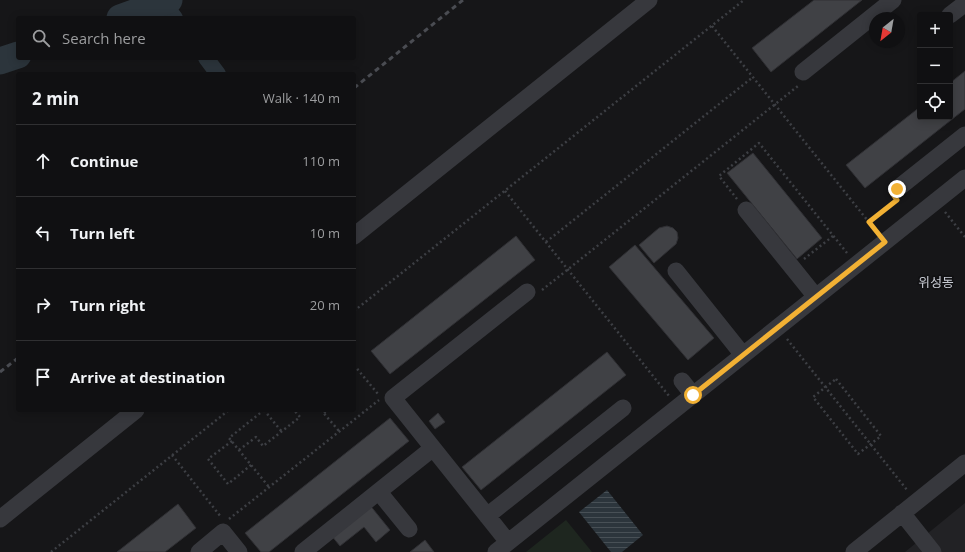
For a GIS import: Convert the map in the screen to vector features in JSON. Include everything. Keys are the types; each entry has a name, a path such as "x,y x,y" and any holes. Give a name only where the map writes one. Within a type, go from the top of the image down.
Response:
{"street":[{"path":"356,234 649,0"},
{"path":"803,72 894,0"},
{"path":"897,189 965,135"},
{"path":"527,292 393,398 425,430 433,448 487,516 502,547 965,178"},
{"path":"746,210 816,297"},
{"path":"676,271 743,355"},
{"path":"682,381 693,395"},
{"path":"487,516 622,408"},
{"path":"0,519 134,412"},
{"path":"303,552 433,448"},
{"path":"854,552 965,463"},
{"path":"379,492 409,528"},
{"path":"902,514 933,552"},
{"path":"199,552 223,526 239,552"}],"path":[{"path":"356,309 744,0"},
{"path":"712,26 885,242"},
{"path":"527,292 534,286 538,292 804,81 799,76 803,72"},
{"path":"546,242 753,77"},
{"path":"746,210 719,176 759,143 857,265"},
{"path":"869,222 897,200 892,193 897,189"},
{"path":"505,191 678,407"},
{"path":"936,201 965,237"},
{"path":"793,268 833,236"},
{"path":"778,328 917,502"},
{"path":"223,526 219,527 381,398 356,367"},
{"path":"836,379 881,436 871,444 858,454 814,397 836,379"},
{"path":"51,552 226,412"},
{"path":"262,412 229,438 269,487"},
{"path":"266,412 282,432"},
{"path":"239,450 256,437 264,446 300,417 296,412"},
{"path":"324,413 339,432"},
{"path":"232,441 208,459 228,484 251,465"},
{"path":"172,455 223,526"}],"shaded area":[{"path":"607,490 643,535 622,552 611,552 579,512"},
{"path":"965,503 965,552 905,552"},
{"path":"566,520 592,552 526,552"}],"building":[{"path":"814,0 862,0 771,72 752,48"},
{"path":"965,71 965,109 953,118 953,84 953,81"},
{"path":"917,109 917,120 951,120 865,188 846,165"},
{"path":"753,153 822,238 797,259 727,173"},
{"path":"667,226 673,228 677,232 678,238 676,244 654,263 639,245 659,228"},
{"path":"516,236 535,260 390,374 371,351"},
{"path":"635,245 714,338 688,360 609,267"},
{"path":"607,352 626,375 481,490 462,467"},
{"path":"438,413 445,422 435,429 429,421"},
{"path":"390,418 409,441 269,552 261,552 245,533"},
{"path":"178,504 196,528 165,552 117,552"},
{"path":"369,504 390,530 376,542 364,527 340,546 331,535"},
{"path":"425,540 434,552 410,552"}],"waterway":[{"path":"125,16 169,0"},
{"path":"163,2 174,16"},
{"path":"0,61 16,56"},
{"path":"208,60 216,72"}],"railway":[{"path":"356,86 463,0"},
{"path":"0,372 16,360"}],"district":[{"name":"위성동","path":"936,282"}],"route":[{"path":"693,395 885,242 869,222 897,200 892,193 897,189"}]}
